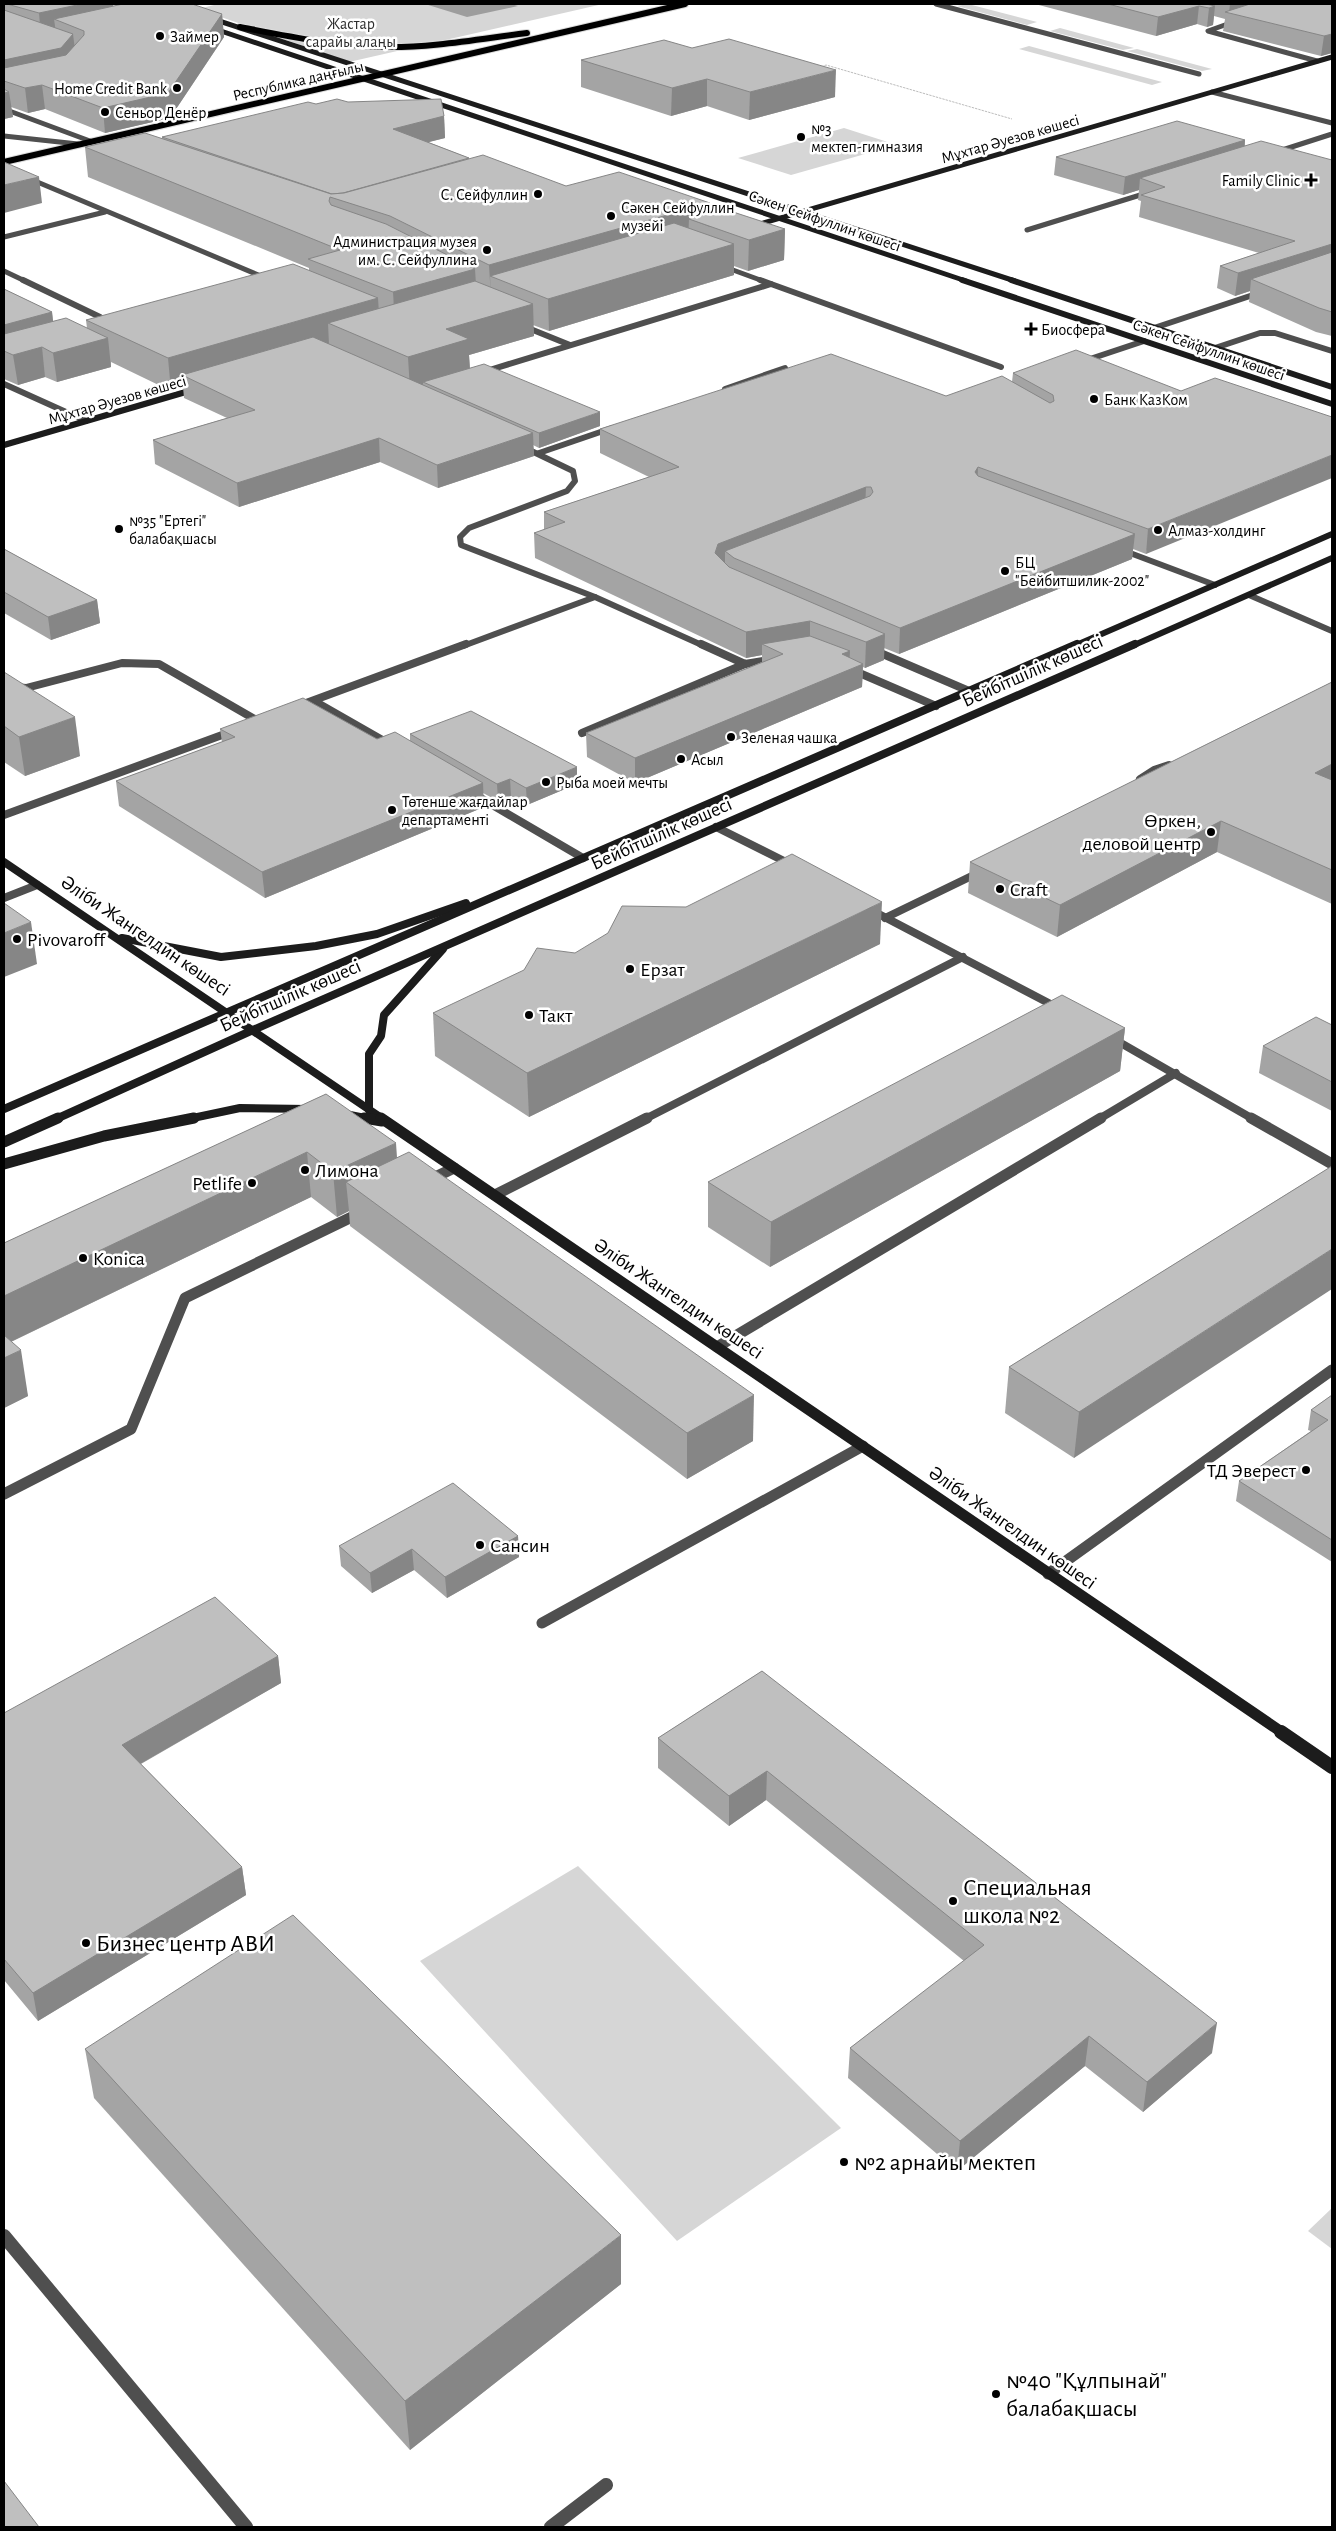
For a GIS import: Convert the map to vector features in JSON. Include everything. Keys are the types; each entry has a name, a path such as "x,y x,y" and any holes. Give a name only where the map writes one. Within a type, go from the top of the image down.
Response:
{"main road":[{"name":"Республика даңғылы","path":"4,162 99,138 387,74 685,4"},
{"name":"Сәкен Сейфуллин көшесі","path":"203,15 805,211 1332,387"},
{"name":"Сәкен Сейфуллин көшесі","path":"204,25 1332,404"},
{"path":"240,27 308,40 394,47 587,26"},
{"name":"Мұхтар Әуезов көшесі","path":"749,228 1332,57"},
{"name":"Мұхтар Әуезов көшесі","path":"4,445 200,388"},
{"name":"Бейбітшілік көшесі","path":"4,1109 1332,534"},
{"name":"Бейбітшілік көшесі","path":"4,1142 254,1030 1332,558"},
{"name":"Әліби Жангелдин көшесі","path":"4,862 254,1030 1332,1767"},
{"path":"116,937 221,957 316,946 377,934 444,909 498,895"},
{"path":"369,1110 369,1054 380,1036 384,1015 446,946"},
{"path":"4,1164 104,1136 240,1108 303,1108 387,1121"}],"street":[{"path":"936,4 1200,74"},
{"path":"1246,18 1208,31 1317,61"},
{"path":"1220,22 1229,24"},
{"path":"1212,92 1332,123"},
{"path":"4,109 90,141"},
{"path":"1268,154 1332,134"},
{"path":"4,136 78,144"},
{"path":"99,138 115,145"},
{"path":"4,168 104,212 276,283"},
{"path":"1027,230 1157,189"},
{"path":"4,237 104,212"},
{"path":"718,265 1001,367"},
{"path":"4,271 100,317"},
{"path":"480,373 771,284"},
{"path":"1154,328 1269,290"},
{"path":"519,324 570,345"},
{"path":"1215,348 1260,333 1275,333 1332,351"},
{"path":"1075,365 1144,341"},
{"path":"722,390 785,368"},
{"path":"4,384 86,421"},
{"path":"539,453 621,425"},
{"path":"513,442 573,471 575,481 567,491 468,528 460,537 461,545 595,597 745,664"},
{"path":"1115,548 1215,585"},
{"path":"1249,595 1332,631"},
{"path":"286,711 595,597"},
{"path":"862,645 969,691"},
{"path":"582,733 745,664 782,658"},
{"path":"4,686 26,688 122,663 159,664 258,721"},
{"path":"846,667 936,706"},
{"path":"314,700 397,749"},
{"path":"249,724 268,718"},
{"path":"4,815 240,728"},
{"path":"1135,782 1154,770 1180,762"},
{"path":"464,788 584,858"},
{"path":"716,827 801,870"},
{"path":"885,918 990,867"},
{"path":"4,898 37,885"},
{"path":"860,903 885,918 1066,1012"},
{"path":"495,1195 963,957"},
{"path":"1100,1031 1176,1072 1332,1164"},
{"path":"717,1347 1176,1072"},
{"path":"418,1185 454,1168"},
{"path":"4,1494 131,1429 185,1298 373,1207"},
{"path":"1048,1574 1332,1370"},
{"path":"542,1623 862,1446"},
{"path":"4,2236 246,2527"},
{"path":"550,2527 606,2485"}],"path":[{"path":"815,70 826,65 1013,119"}],"green space":[{"name":"Жастар сарайы алаңы","path":"218,4 603,4 349,62 198,9"},
{"path":"968,4 1037,22 1027,25 957,6"},
{"path":"1060,28 1134,48 1123,50 1050,31"},
{"path":"1029,46 1162,82 1152,85 1019,49"},
{"path":"1137,49 1212,69 1202,71 1127,51"},
{"path":"844,128 897,145 791,175 738,158"},
{"path":"578,1866 841,2128 677,2241 420,1961"},
{"path":"1332,2208 1332,2249 1308,2231"}],"shaded area":[{"path":"425,4 511,4 518,6 467,17"}],"building":[{"path":"7,4 82,4 39,13"},
{"path":"123,4 192,4 222,14 168,93 103,108 42,85 25,88 4,81 4,68 66,55 84,35 84,31 54,19"},
{"path":"1108,4 1206,4 1215,6 1209,8 1199,6 1158,17"},
{"path":"1250,4 1332,4 1332,34 1324,36 1225,12"},
{"path":"4,10 73,34 61,48 4,60"},
{"path":"729,39 836,70 750,92 707,79 672,88 581,60 664,40 692,48"},
{"path":"337,99 348,102 441,99 444,116 393,129 469,158 343,193 332,194 162,137 308,102 316,104"},
{"path":"1177,121 1245,140 1125,177 1056,157"},
{"path":"145,133 331,194 344,193 483,155 566,186 619,172 710,203 489,265 390,216 330,197 331,205 386,224 475,269 393,292 308,259 340,250 85,147"},
{"path":"1261,141 1332,160 1332,244 1238,273 1220,266 1295,241 1141,195 1165,187 1140,178"},
{"path":"4,162 39,177 4,185"},
{"path":"724,209 785,229 749,240 689,219"},
{"path":"674,223 734,244 548,299 490,276"},
{"path":"1332,252 1332,312 1251,279"},
{"path":"293,264 378,298 168,358 86,320"},
{"path":"475,281 533,304 446,329 469,339 408,357 328,323"},
{"path":"4,289 52,312 4,325"},
{"path":"66,318 108,338 53,353 42,347 13,355 4,351 4,334"},
{"path":"313,337 533,433 437,465 379,438 237,483 153,440 255,410 182,375"},
{"path":"1076,350 1181,391 1215,378 1332,417 1332,455 1148,529 978,467 975,472 978,476 1135,534 900,628 734,558 725,551 870,496 873,492 871,487 866,487 718,544 715,553 729,567 885,634 866,642 810,621 746,632 534,533 565,522 544,512 679,467 600,429 831,354 946,396 1002,376 1050,403 1054,401 1053,395 1013,373"},
{"path":"484,364 600,412 539,433 423,382"},
{"path":"4,549 97,600 48,617 4,592"},
{"path":"810,636 850,651 842,654 863,664 635,758 586,733 783,654 762,644"},
{"path":"4,672 75,717 19,737 4,726"},
{"name":"Өркен, деловой центр","path":"1332,682 1332,764 1315,773 1332,780 1332,870 1221,821 1060,905 970,862"},
{"path":"303,698 377,739 395,732 483,783 262,872 116,781 235,737 220,729"},
{"path":"471,711 577,767 526,788 510,779 497,784 410,734"},
{"path":"792,854 882,902 527,1073 433,1013 524,970 537,948 575,953 608,933 622,906 686,907"},
{"path":"4,903 31,922 4,933"},
{"path":"1062,995 1125,1028 771,1222 708,1182"},
{"path":"1316,1017 1332,1025 1332,1082 1263,1046"},
{"path":"326,1094 396,1143 333,1172 307,1152 4,1296 4,1243"},
{"path":"409,1152 754,1395 687,1433 346,1182"},
{"path":"1332,1166 1332,1249 1079,1412 1009,1367"},
{"path":"4,1335 21,1350 4,1358"},
{"name":"ТД Эверест","path":"1332,1395 1332,1540 1239,1481 1328,1420 1311,1410"},
{"path":"453,1483 518,1536 445,1577 412,1549 370,1573 339,1546"},
{"path":"215,1597 278,1656 122,1745 242,1867 33,1993 4,1959 4,1713"},
{"name":"Специальная школа №2","path":"762,1671 1217,2023 1147,2082 1089,2036 960,2141 850,2048 984,1945 767,1771 729,1796 658,1738"},
{"path":"293,1915 621,2235 405,2401 85,2049"},
{"path":"4,2481 39,2527 4,2527"}],"place":[{"name":"Займер","path":"160,36"},
{"name":"Home Credit Bank","path":"177,88"},
{"name":"Сеньор Денёр","path":"105,112"},
{"name":"№3 мектеп-гимназия","path":"801,137"},
{"name":"Family Clinic","path":"1311,180"},
{"name":"С. Сейфуллин","path":"538,194"},
{"name":"Сәкен Сейфуллин музейі","path":"611,216"},
{"name":"Администрация музея им. С. Сейфуллина","path":"487,250"},
{"name":"Биосфера","path":"1031,329"},
{"name":"Банк КазКом","path":"1094,399"},
{"name":"№35 \"Ертегі\" балабақшасы","path":"119,529"},
{"name":"Алмаз-холдинг","path":"1158,530"},
{"name":"БЦ \"Бейбитшилик-2002\"","path":"1005,571"},
{"name":"Зеленая чашка","path":"731,737"},
{"name":"Асыл","path":"681,759"},
{"name":"Рыба моей мечты","path":"546,782"},
{"name":"Төтенше жағдайлар департаменті","path":"392,810"},
{"name":"Өркен, деловой центр","path":"1211,832"},
{"name":"Craft","path":"1000,889"},
{"name":"Pivovaroff","path":"17,939"},
{"name":"Ерзат","path":"630,969"},
{"name":"Такт","path":"529,1015"},
{"name":"Лимона","path":"305,1170"},
{"name":"Petlife","path":"252,1183"},
{"name":"Konica","path":"83,1258"},
{"name":"ТД Эверест","path":"1306,1470"},
{"name":"Сансин","path":"480,1545"},
{"name":"Специальная школа №2","path":"953,1901"},
{"name":"Бизнес центр АВИ","path":"86,1943"},
{"name":"№2 арнайы мектеп","path":"844,2162"},
{"name":"№40 \"Құлпынай\" балабақшасы","path":"996,2394"}]}
